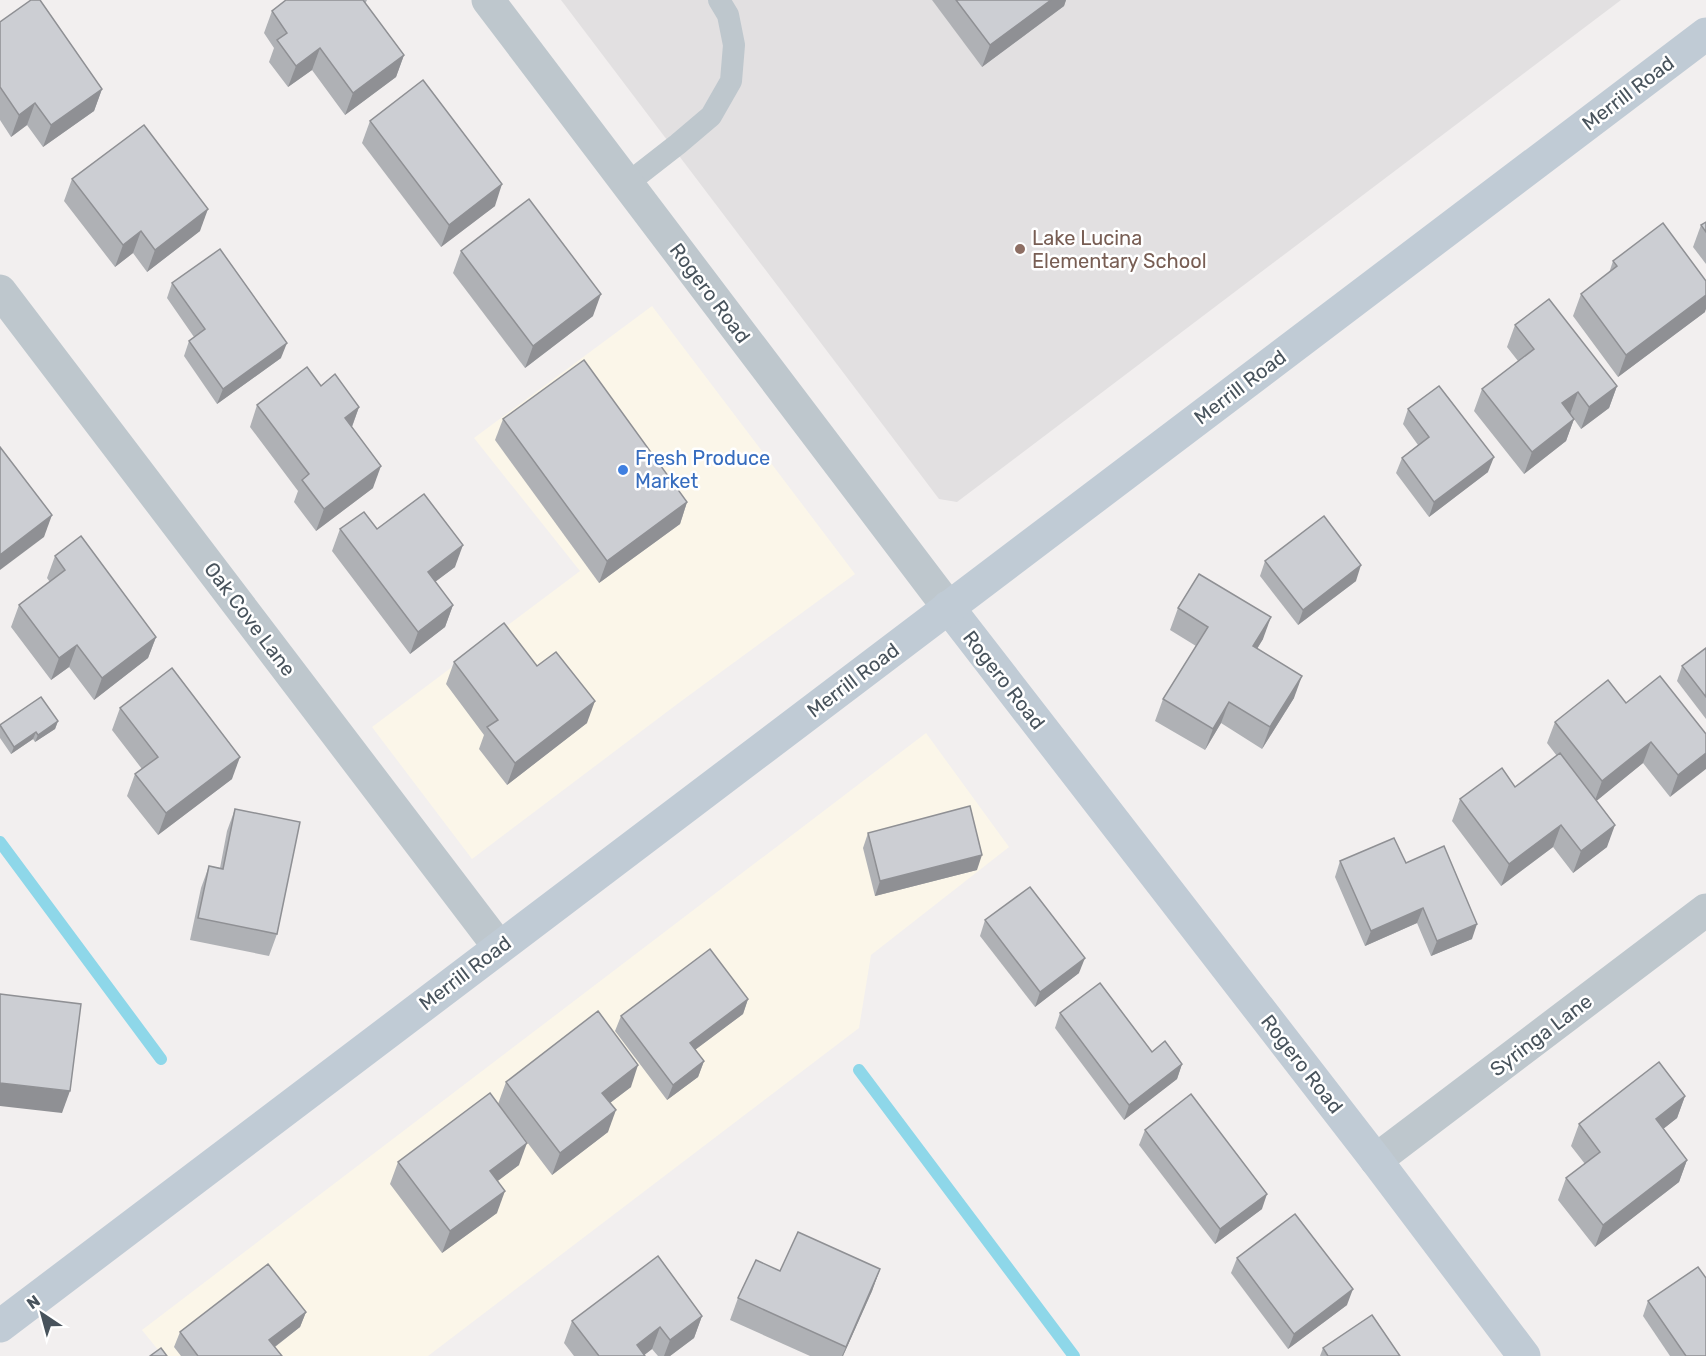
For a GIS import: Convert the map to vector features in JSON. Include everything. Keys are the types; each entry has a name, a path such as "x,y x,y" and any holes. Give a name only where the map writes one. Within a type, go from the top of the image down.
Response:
{"main road":[{"name":"Merrill Road","path":"0,1326 1706,34"},
{"name":"Rogero Road","path":"948,607 1376,1160 1524,1356"}],"street":[{"name":"Rogero Road","path":"488,0 948,607"},
{"name":"Oak Cove Lane","path":"0,291 499,947"},
{"name":"Syringa Lane","path":"1376,1160 1706,910"}],"lane":[{"path":"628,183 711,116 731,81 734,45 728,15 719,0"}],"shaded area":[{"name":"Lake Lucina Elementary School","path":"561,0 1621,0 957,502 939,499"},
{"path":"652,306 855,574 472,859 372,727 580,571 474,438"},
{"path":"926,733 1009,847 871,955 859,1028 428,1356 163,1356 142,1330"}],"building":[{"path":"31,0 40,0 102,89 51,125 35,103 19,115 0,87 0,22"},
{"path":"286,0 363,0 404,55 353,93 320,48 296,66 277,40 287,33 272,11"},
{"path":"956,0 1051,0 990,45"},
{"path":"423,80 502,184 449,225 370,121"},
{"path":"144,125 208,209 155,250 141,231 123,245 72,179"},
{"path":"529,199 601,294 533,346 461,251"},
{"path":"1706,222 1706,232 1701,225"},
{"path":"1663,223 1706,281 1706,295 1626,355 1581,294 1617,266 1613,261"},
{"path":"220,249 287,343 223,389 189,341 205,329 172,283"},
{"path":"1549,299 1617,386 1589,407 1578,392 1562,403 1574,419 1532,452 1482,389 1534,349 1515,325"},
{"path":"584,360 687,502 607,561 503,419"},
{"path":"307,367 321,386 335,374 359,407 345,418 381,466 324,509 302,480 309,474 257,405"},
{"path":"1439,386 1494,457 1434,502 1402,458 1429,437 1408,409"},
{"path":"0,447 52,515 0,555"},
{"path":"424,494 463,545 428,572 453,605 418,632 340,529 364,512 377,529"},
{"path":"1324,516 1361,565 1303,610 1265,561"},
{"path":"81,536 156,637 102,678 77,645 59,658 19,605 65,570 55,556"},
{"path":"1199,574 1271,617 1253,646 1302,676 1270,727 1229,702 1213,729 1163,699 1208,627 1178,608"},
{"path":"504,623 537,666 556,652 595,701 515,763 487,727 498,720 454,662"},
{"path":"1706,648 1706,697 1682,666"},
{"path":"172,668 240,757 166,813 135,774 158,757 120,708"},
{"path":"1660,676 1706,734 1706,753 1678,775 1651,742 1602,781 1555,722 1608,680 1626,703"},
{"path":"41,697 58,721 38,735 36,732 14,747 0,725"},
{"path":"1560,753 1615,825 1581,851 1561,825 1509,864 1460,799 1502,768 1515,787"},
{"path":"970,806 982,855 880,881 868,833"},
{"path":"235,809 300,822 277,934 198,918 209,866 223,869"},
{"path":"1394,838 1406,863 1444,846 1477,924 1437,941 1423,908 1371,931 1340,861"},
{"path":"1030,887 1085,958 1040,992 985,920"},
{"path":"710,949 748,999 690,1043 704,1061 673,1085 621,1016"},
{"path":"1100,983 1152,1052 1165,1041 1182,1064 1129,1105 1060,1013"},
{"path":"0,994 81,1004 70,1091 0,1083"},
{"path":"598,1011 638,1065 602,1093 616,1110 560,1153 506,1082"},
{"path":"1659,1062 1685,1096 1656,1119 1687,1160 1603,1225 1566,1178 1600,1152 1579,1124"},
{"path":"490,1093 527,1143 490,1171 505,1191 450,1231 398,1162"},
{"path":"1191,1094 1267,1194 1220,1229 1145,1130"},
{"path":"1295,1214 1353,1289 1294,1334 1237,1258"},
{"path":"798,1232 880,1269 846,1347 738,1298 756,1260 780,1271"},
{"path":"658,1256 702,1316 670,1340 660,1327 637,1345 645,1356 599,1356 572,1321"},
{"path":"268,1264 306,1312 269,1340 282,1356 198,1356 180,1332"},
{"path":"1698,1267 1706,1278 1706,1356 1686,1356 1648,1301"},
{"path":"1372,1315 1400,1356 1328,1356 1323,1348"},
{"path":"161,1348 167,1356 150,1356"}],"waterway":[{"path":"0,842 161,1059"},
{"path":"859,1070 1074,1356"}],"place":[{"name":"Lake Lucina Elementary School","path":"1020,249"},
{"name":"Fresh Produce Market","path":"623,470"}]}
